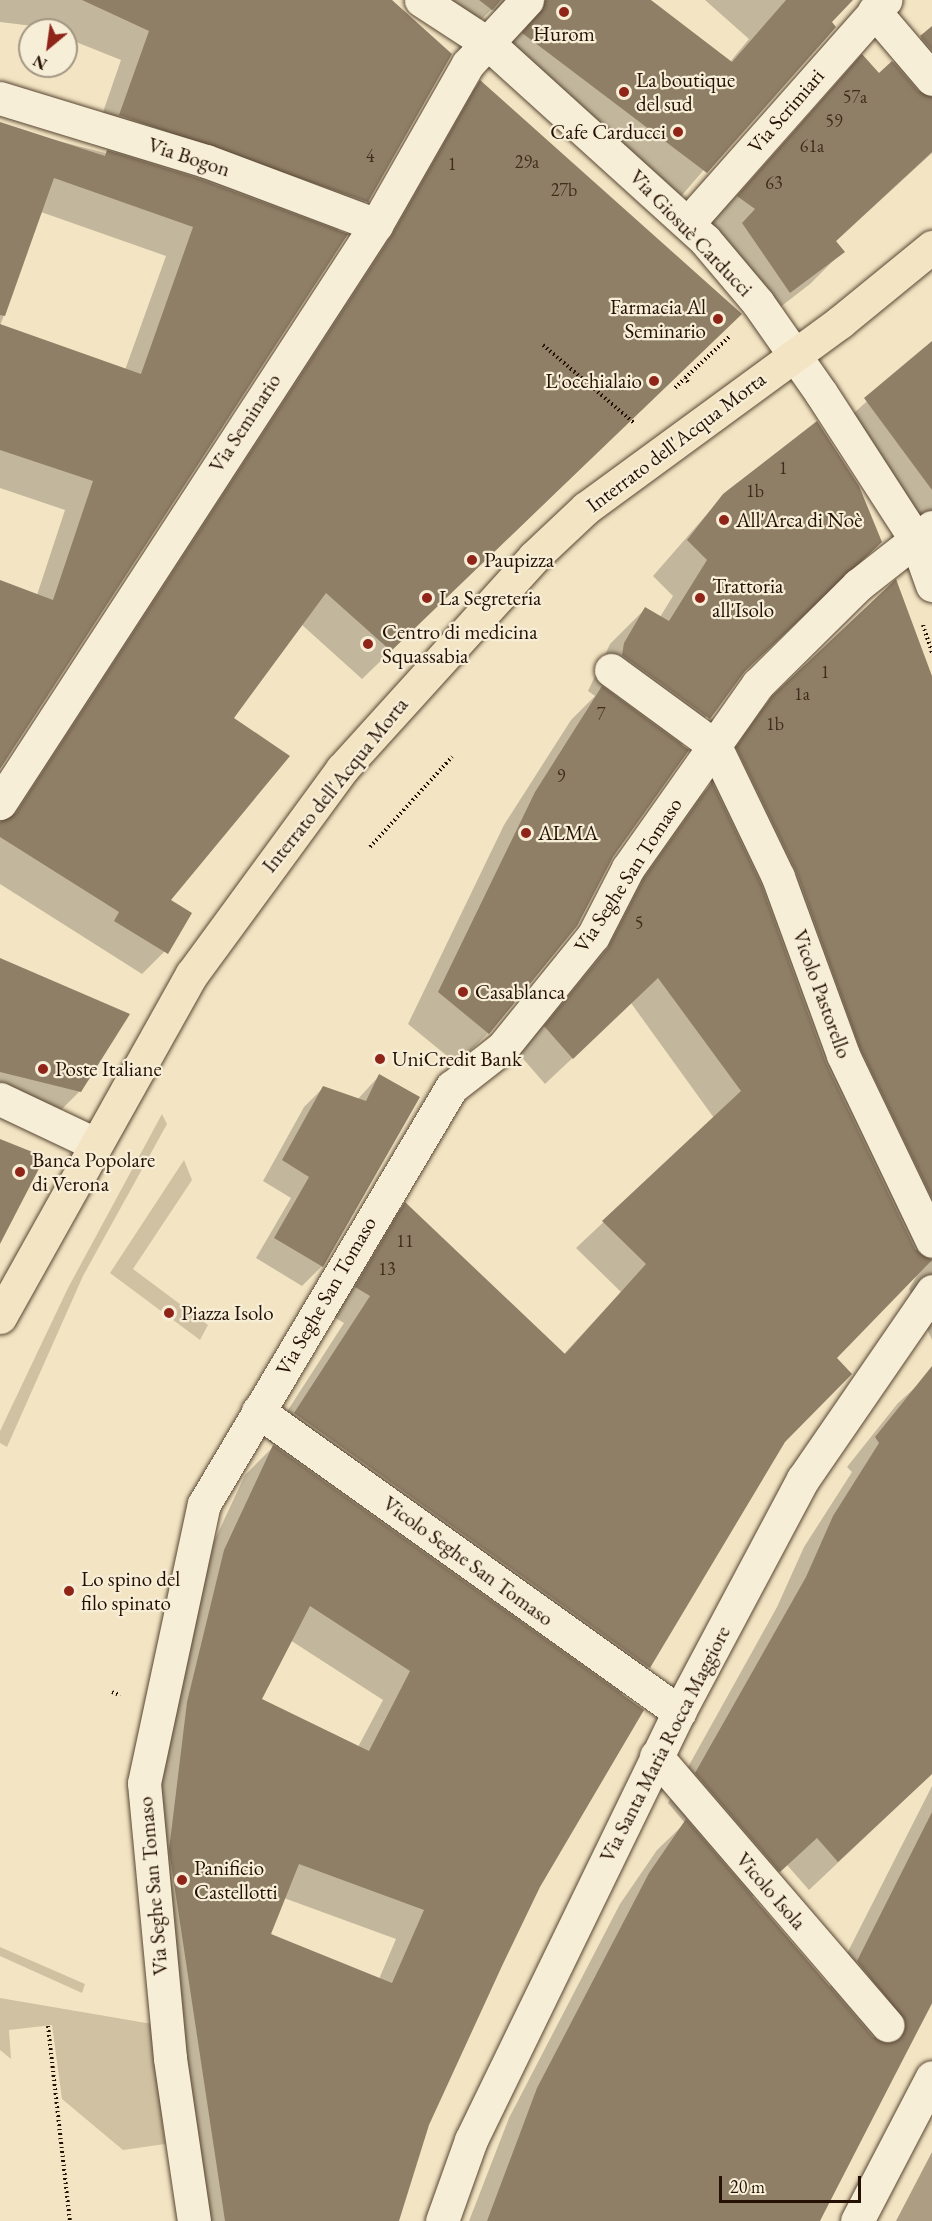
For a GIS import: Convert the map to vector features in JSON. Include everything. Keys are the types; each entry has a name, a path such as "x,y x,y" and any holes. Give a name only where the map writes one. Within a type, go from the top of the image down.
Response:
{"main road":[{"name":"Interrato dell'Acqua Morta","path":"0,1317 93,1143 239,906 342,769 423,676 586,508 793,356 932,247"}],"street":[{"name":"Via Giosuè Carducci","path":"421,0 490,45 688,223 758,303 793,356 924,533 932,585"},
{"name":"Via Seminario","path":"0,803 376,225 468,64 490,45 527,0"},
{"path":"879,5 932,79"},
{"name":"Via Scrimiari","path":"688,223 879,5"},
{"name":"Via Bogon","path":"0,98 206,161 376,225"},
{"name":"Via Seghe San Tomaso","path":"194,2221 170,2058 144,1783 204,1504 452,1087 503,1047 593,936 628,868 758,684 858,585 924,533"},
{"path":"610,669 715,746"},
{"name":"Vicolo Pastorello","path":"715,746 778,877 843,1055 932,1241"},
{"path":"0,1099 93,1143"},
{"name":"Via Santa Maria Rocca Maggiore","path":"442,2221 471,2140 679,1712 803,1479 930,1298"},
{"name":"Vicolo Seghe San Tomaso","path":"258,1411 679,1712"},
{"name":"Vicolo Isola","path":"656,1756 887,2025"},
{"path":"857,2221 932,2077"}],"path":[{"path":"543,345 620,412"},
{"path":"370,847 452,757"},
{"path":"48,2026 70,2221"}],"shaded area":[{"path":"162,1114 167,1124 83,1276 7,1447 0,1443 0,1431 68,1288"},
{"path":"184,1160 192,1180 133,1269 208,1325 200,1340 110,1273"},
{"path":"0,1947 85,1984 82,1993 0,1956"},
{"path":"0,1998 152,2024 165,2144 123,2150 62,2099 52,2025 9,2030 11,2059 0,2050"},
{"path":"932,2152 932,2221 896,2221"}],"building":[{"path":"82,0 392,0 452,54 368,202 119,115 149,31"},
{"path":"479,0 501,0 492,10"},
{"path":"545,0 651,0 732,62 786,0 853,0 832,22 836,27 707,173 522,33"},
{"path":"932,26 932,50 920,36"},
{"path":"862,54 879,73 892,61 918,91 932,97 932,152 836,241 845,252 790,293 742,223 755,209 737,196"},
{"path":"480,80 742,314 391,651 326,593 234,718 290,756 171,900 192,913 168,954 114,921 119,912 0,837 0,822 16,813 392,235"},
{"path":"0,122 105,156 107,150 200,179 348,234 0,769 0,580 53,600 93,481 0,450 0,324 141,374 193,227 54,178 5,316 0,315"},
{"path":"932,341 932,490 864,398"},
{"path":"817,421 859,486 882,542 745,671 710,719 622,655 624,643 645,607 669,621 707,560 687,540 723,494"},
{"path":"896,579 932,676 932,1198 860,1048 796,871 736,747 772,696"},
{"path":"602,686 689,750 613,857 577,926 489,1034 438,992 535,792"},
{"path":"712,782 761,884 826,1063 915,1249 932,1260 837,1358 852,1374 785,1442 650,1668 294,1413 370,1296 355,1287 405,1202 565,1354 646,1264 602,1221 741,1091 658,978 573,1059 544,1026 608,948 644,878"},
{"path":"0,958 130,1014 81,1092 0,1072"},
{"path":"379,1074 420,1097 323,1267 274,1238 309,1177 282,1160 323,1086 366,1101"},
{"path":"0,1139 45,1157 0,1244"},
{"path":"932,1366 932,1774 838,1862 817,1838 780,1872 695,1773 806,1577 833,1516 879,1443 875,1437"},
{"path":"273,1445 644,1710 540,1887 502,1966 429,2125 399,2221 225,2221 169,1850 187,1702 224,1550","holes":["310,1606 410,1671 369,1751 262,1699","299,1864 424,1910 392,1983 271,1934"]},
{"path":"932,1812 932,2003 820,2221 487,2221 537,2088 649,1873 686,1819 873,2037 890,2043 900,2039 905,2021 857,1961"}],"place":[{"name":"Hurom","path":"564,12"},
{"name":"La boutique del sud","path":"624,92"},
{"name":"Cafe Carducci","path":"678,132"},
{"name":"Farmacia Al Seminario","path":"718,319"},
{"name":"L'occhialaio","path":"654,381"},
{"name":"All'Arca di Noè","path":"724,520"},
{"name":"Paupizza","path":"472,560"},
{"name":"La Segreteria","path":"427,598"},
{"name":"Trattoria all'Isolo","path":"700,598"},
{"name":"Centro di medicina Squassabia","path":"368,644"},
{"name":"ALMA","path":"526,833"},
{"name":"Casablanca","path":"463,992"},
{"name":"UniCredit Bank","path":"380,1059"},
{"name":"Poste Italiane","path":"43,1069"},
{"name":"Banca Popolare di Verona","path":"20,1172"},
{"name":"Piazza Isolo","path":"169,1313"},
{"name":"Lo spino del filo spinato","path":"69,1591"},
{"name":"Panificio Castellotti","path":"182,1880"}]}
